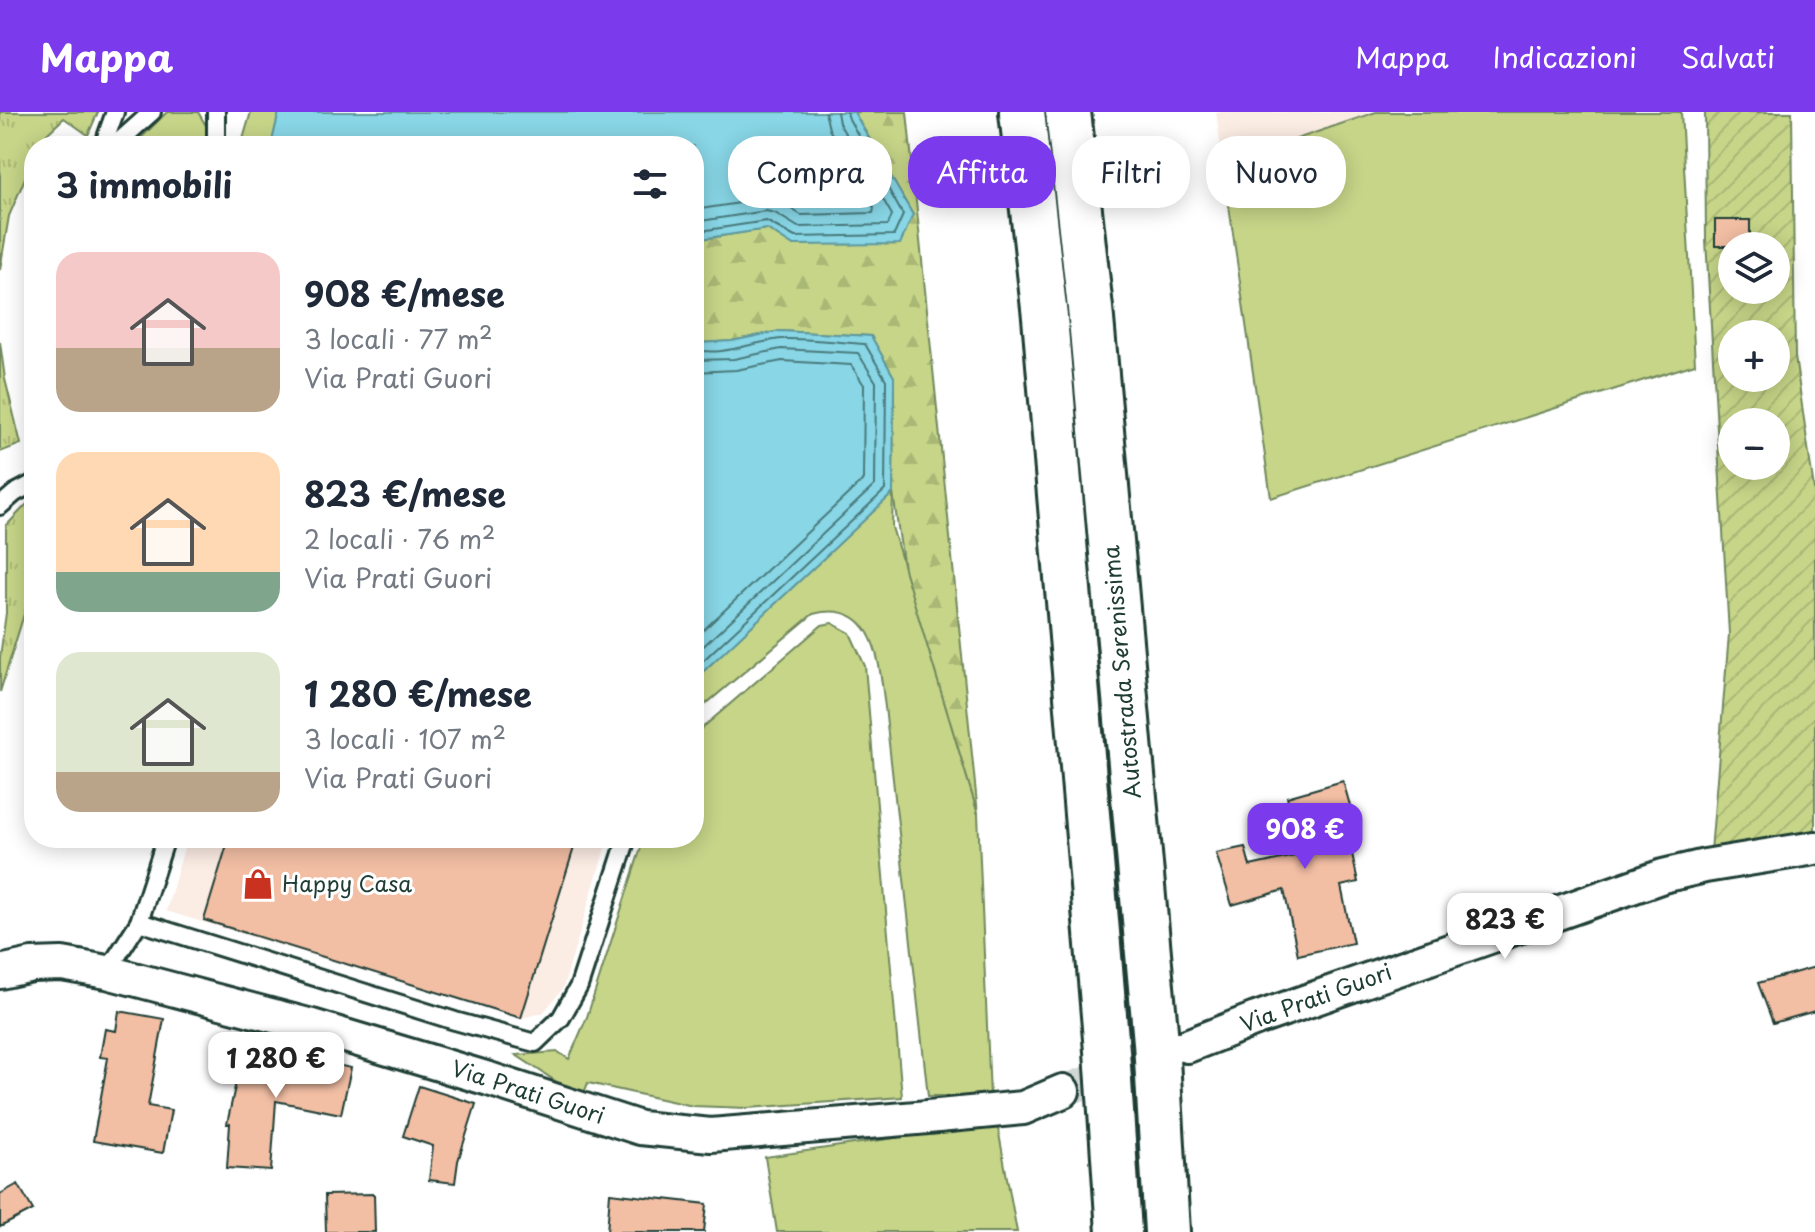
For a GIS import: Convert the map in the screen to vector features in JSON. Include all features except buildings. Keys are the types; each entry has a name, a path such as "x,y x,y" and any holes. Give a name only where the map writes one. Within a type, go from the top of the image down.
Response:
{"highway":[{"path":"1022,112 1047,332 1107,1051 1119,1232"},
{"name":"Autostrada Serenissima","path":"1068,112 1090,308 1156,1042 1167,1232"}],"street":[{"name":"Via Prati Guori","path":"1187,1046 1663,876 1815,848"},
{"name":"Via Prati Guori","path":"0,972 32,965 62,964 107,972 312,1026 640,1128 711,1135 917,1118 1023,1108 1063,1091"}],"lane":[{"path":"107,136 115,112"},
{"path":"125,136 152,112"},
{"path":"216,112 216,136"},
{"path":"0,506 24,488"},
{"path":"107,972 139,922 163,848"},
{"path":"139,922 535,1043 561,1018 579,986 624,848"}],"shaded area":[{"path":"1216,112 1376,112 1305,136 1219,136"},
{"path":"184,848 605,848 563,988 543,1013 521,1018 166,911"}],"green space":[{"path":"0,112 98,112 88,135 64,118 46,136 24,136 24,181 9,216 0,270"},
{"path":"167,112 198,112 208,129 207,136 143,136"},
{"path":"251,112 279,112 273,136 244,136"},
{"path":"854,112 907,112 908,206 892,178 892,136 868,136"},
{"path":"1376,112 1681,112 1695,364 1271,498 1229,208 1346,208 1346,136 1305,136"},
{"path":"1705,112 1792,112 1795,357 1815,496 1815,832 1711,851 1729,634 1720,480 1790,480 1790,408 1718,408 1718,446 1706,240"},
{"path":"909,208 917,208 978,814 904,569 893,493 894,377 871,336 780,331 732,341 704,343 704,238 767,229 792,245 913,215"},
{"path":"0,342 5,379 21,444 0,452"},
{"path":"893,493 892,527 978,814 990,1096 928,1096 883,690 871,638 862,625 850,616 834,612 813,614 704,706 704,671"},
{"path":"24,507 24,614 0,692 0,657 6,613 6,526"},
{"path":"832,623 850,633 865,666 902,1097 747,1108 693,1106 588,1083 584,1093 557,1082 516,1055 558,1052 569,1059 587,1017 641,848 704,848 704,726 822,625"},
{"path":"997,1123 1017,1232 777,1232 765,1157"}],"water":[{"path":"279,112 854,112 868,136 728,136 728,208 892,208 892,178 913,215 900,244 792,245 767,229 704,238 704,136 273,136"},
{"path":"780,331 871,336 894,377 893,493 704,671 704,343 732,341"}],"tunnel":[{"path":"1063,1091 1176,1050"}],"place":[{"name":"Happy Casa","path":"258,884"}]}
